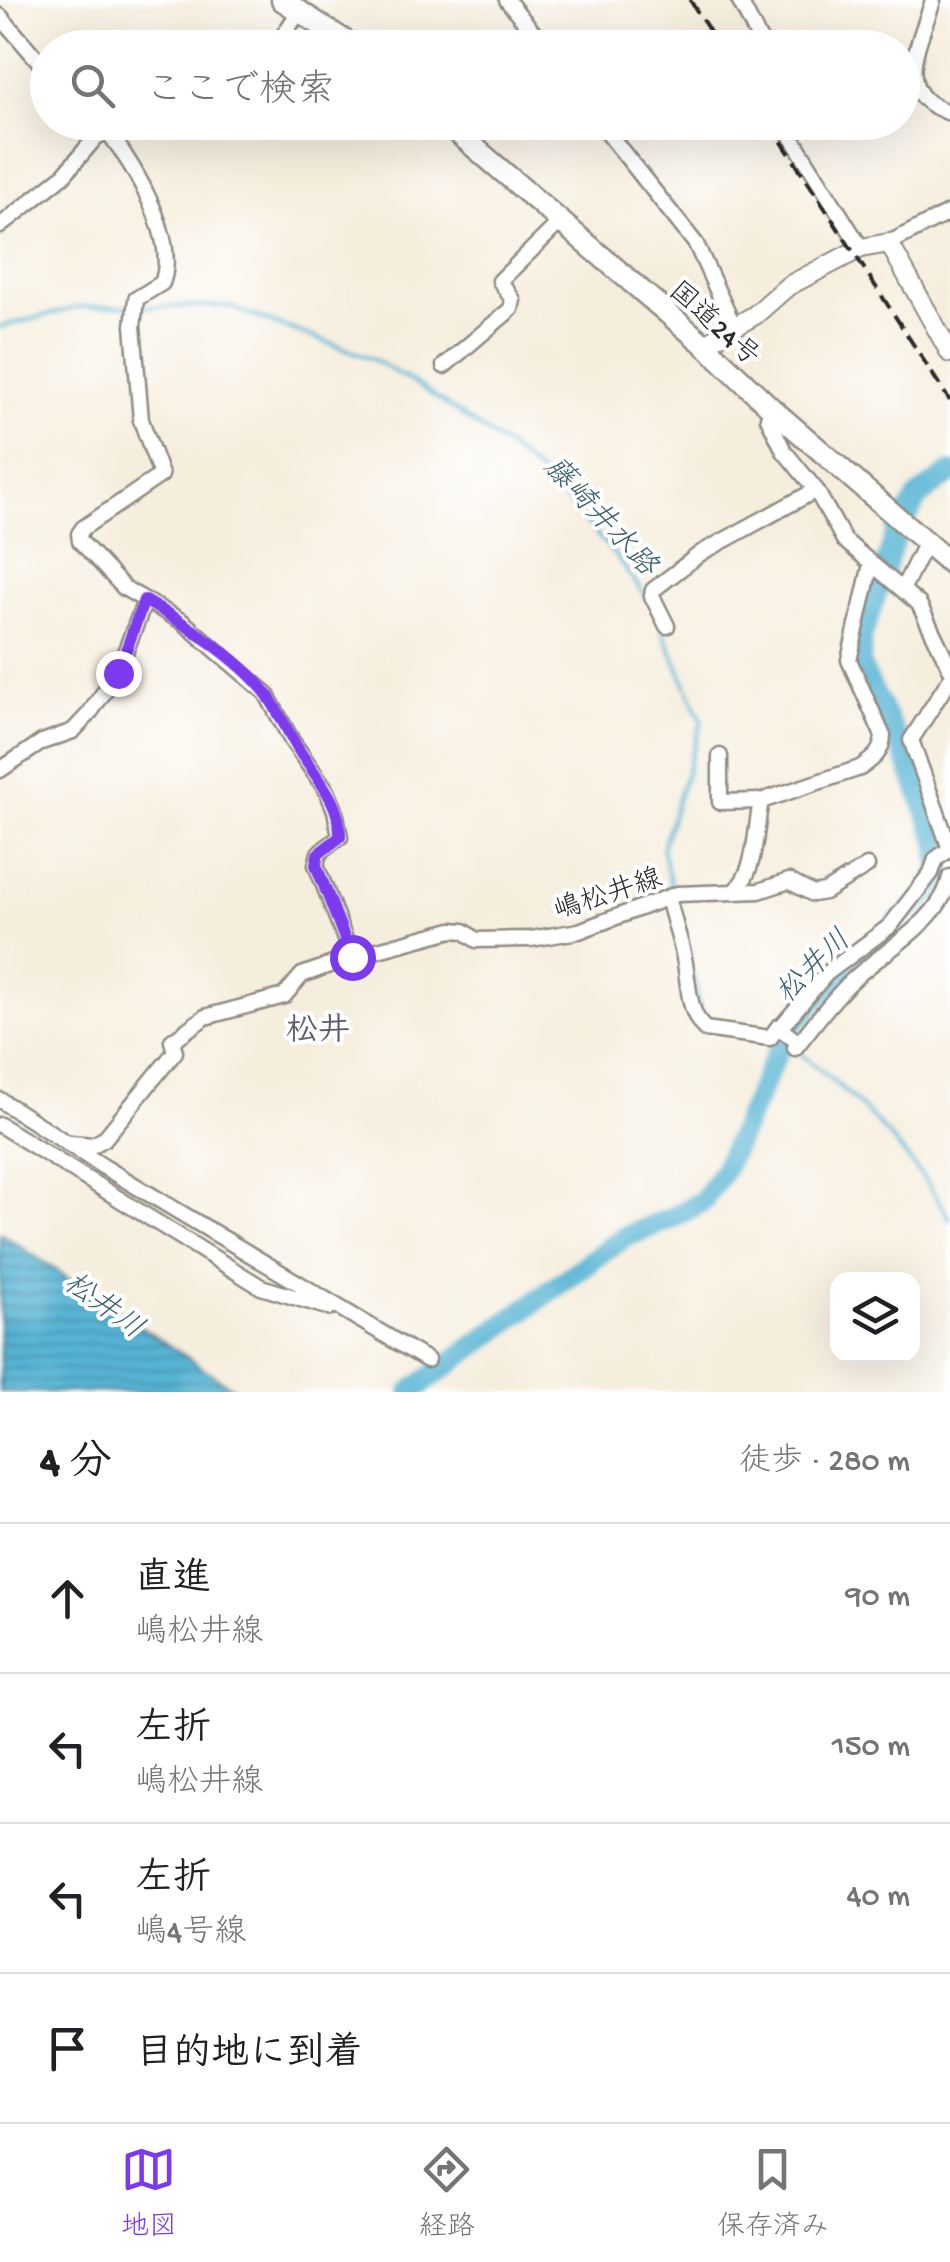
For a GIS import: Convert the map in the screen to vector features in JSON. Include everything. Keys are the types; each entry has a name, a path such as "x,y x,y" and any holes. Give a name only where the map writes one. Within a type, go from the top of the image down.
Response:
{"highway":[{"path":"291,5 329,30"},
{"name":"国道24号","path":"465,140 950,562"}],"main road":[{"path":"707,347 715,338 755,315 788,286 861,248 889,243 950,353"}],"street":[{"path":"507,0 531,30"},
{"path":"739,0 755,30"},
{"path":"920,36 933,0"},
{"path":"282,30 291,5"},
{"path":"0,16 30,51"},
{"path":"920,94 950,113"},
{"path":"0,226 64,176 96,140"},
{"path":"113,140 131,162 164,242 166,263 162,283 134,307 140,420 161,475 79,534 83,547 106,570 144,600 212,643 266,693 292,740 328,791 341,833 338,841 318,854 316,865 352,957"},
{"path":"612,140 696,244 734,326"},
{"path":"793,140 861,248"},
{"path":"889,243 950,212"},
{"path":"444,366 512,308 513,300 500,281 559,224"},
{"path":"771,408 768,418 784,451 816,490 844,540 902,586 930,622 950,668"},
{"path":"667,626 652,590 702,552 816,490"},
{"path":"902,586 923,539"},
{"path":"720,756 720,802 762,801 860,768 878,754 883,736 850,660 874,565"},
{"path":"0,770 42,742 73,731 89,714 118,673 144,600"},
{"path":"672,897 693,1010 700,1025 704,1029 770,1038 826,974 890,926 946,852 911,740 950,679"},
{"path":"734,892 749,867 762,801"},
{"name":"嶋松井線","path":"67,1143 94,1144 104,1139 176,1052 172,1041 182,1032 226,1010 284,996 302,976 352,957 452,930 476,940 502,941 579,932 672,897 759,890 788,881 813,894 825,892 866,866"},
{"path":"779,1028 797,1045 854,979 932,910 947,892 950,877"},
{"path":"0,1100 427,1360"},
{"path":"0,1125 261,1287 353,1316"}],"water":[{"path":"0,1233 239,1392 0,1392"}],"waterway":[{"name":"藤崎井水路","path":"0,327 80,307 130,306"},
{"name":"藤崎井水路","path":"139,307 227,306 371,358 506,446 549,481 615,555 647,598"},
{"name":"松井川","path":"411,1392 624,1237 703,1201 724,1169 788,1029 829,984 927,896 940,873 938,840 905,755 860,666 861,638 897,532 918,497 950,473"},
{"name":"藤崎井水路","path":"662,629 702,722 662,849 673,893"},
{"name":"藤崎井水路","path":"693,975 700,1010"},
{"name":"藤崎井水路","path":"741,1027 766,1029"},
{"name":"藤崎井水路","path":"801,1054 883,1129 919,1172 950,1219"}],"railway":[{"path":"690,0 709,30"},
{"path":"781,140 950,401"}],"district":[{"name":"松井","path":"318,1028"}],"route":[{"path":"118,673 144,600 212,643 266,693 292,740 328,791 335,810 340,837 318,854 316,865 352,957"}]}
